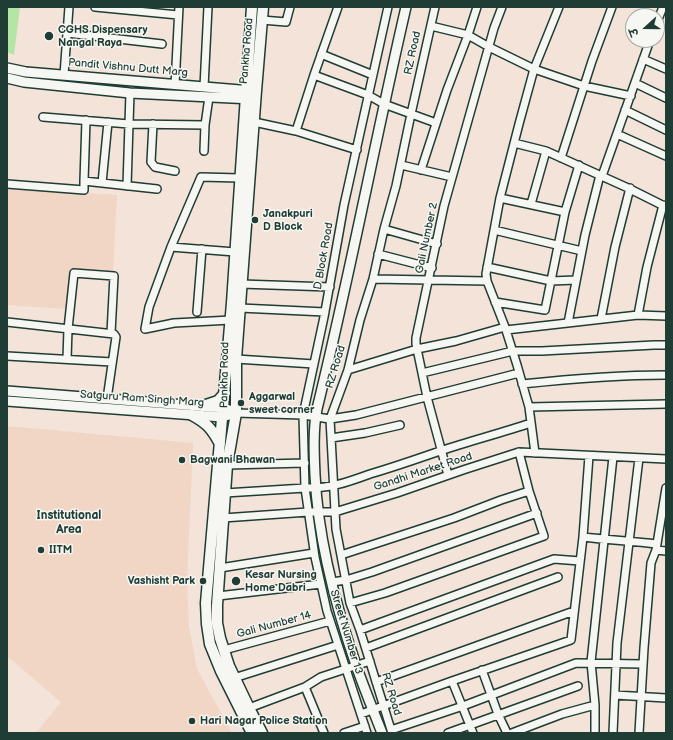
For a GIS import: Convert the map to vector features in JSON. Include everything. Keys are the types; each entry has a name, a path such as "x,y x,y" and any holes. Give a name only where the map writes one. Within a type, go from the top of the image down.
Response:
{"main road":[{"name":"Pankha Road","path":"252,733 221,671 210,644 206,624 206,603 231,320 240,178 263,7"},
{"name":"Pankha Road","path":"252,12 251,95 254,122 236,359 236,413 227,465 217,623 220,638 234,678 262,733"},
{"path":"203,406 218,401 225,393"},
{"path":"192,415 212,430 220,444"}],"street":[{"path":"64,75 69,7"},
{"path":"95,7 178,15"},
{"path":"175,85 179,7"},
{"path":"204,86 208,7"},
{"path":"249,7 252,12"},
{"path":"267,7 262,20 286,22 290,7"},
{"path":"296,131 338,7"},
{"name":"D Block Road","path":"308,512 305,488 303,415 330,287 344,205 388,7"},
{"path":"382,733 356,666 332,582 322,539 316,488 314,453 315,418 406,7"},
{"name":"RZ Road","path":"391,732 366,648 350,603 336,529 330,419 348,370 396,186 435,7"},
{"path":"421,170 436,122 477,7"},
{"name":"Gali Number 2","path":"448,475 427,397 416,338 444,206 489,47 502,7"},
{"path":"535,453 529,407 506,329 487,281 486,274 500,198 534,69 559,7"},
{"path":"561,158 592,61 612,7"},
{"path":"431,26 468,35 534,69 584,86 631,96"},
{"path":"67,33 162,44"},
{"path":"568,323 582,251 601,175 647,48"},
{"path":"321,54 373,75"},
{"path":"644,59 666,69"},
{"name":"Pandit Vishnu Dutt Marg","path":"7,72 26,72 237,89 251,95"},
{"name":"Pandit Vishnu Dutt Marg","path":"7,72 24,82 130,93 209,97 251,95"},
{"path":"314,75 368,95 384,104 436,122"},
{"path":"635,83 666,98"},
{"path":"127,186 130,93"},
{"path":"204,151 205,125 209,97"},
{"path":"626,110 666,130"},
{"path":"43,117 130,124 205,125"},
{"path":"7,184 84,190 86,120"},
{"path":"102,183 108,122"},
{"path":"254,122 296,131 357,150"},
{"path":"152,124 151,162 155,167 175,171"},
{"path":"617,134 666,156"},
{"path":"514,143 546,151 630,188 664,206 647,267 638,315"},
{"path":"531,204 546,151"},
{"path":"401,165 452,177"},
{"path":"495,302 545,310 565,212 579,165"},
{"path":"231,320 174,324 145,329 149,307 171,246 201,177 240,178"},
{"path":"84,181 157,189"},
{"path":"601,319 614,247 630,188"},
{"path":"500,198 565,212"},
{"path":"384,229 436,244"},
{"path":"494,230 582,251"},
{"path":"171,246 235,252"},
{"path":"197,312 202,249"},
{"path":"378,254 432,268"},
{"path":"487,267 551,281 576,280"},
{"path":"67,359 68,329 74,273 114,276 111,333"},
{"path":"372,279 487,281"},
{"path":"241,284 330,287"},
{"path":"240,308 325,312"},
{"path":"348,370 417,349 506,329 638,315 666,316"},
{"path":"7,322 114,334 116,336 107,399"},
{"path":"422,373 513,351 542,351 654,345 666,346"},
{"path":"7,356 112,362"},
{"path":"236,359 314,364"},
{"path":"236,413 303,415 315,418 330,419 356,415 519,373"},
{"path":"522,384 599,377 666,375"},
{"name":"Satguru Ram Singh Marg","path":"7,391 203,406 223,413"},
{"name":"Satguru Ram Singh Marg","path":"7,401 192,415 236,413"},
{"path":"529,407 666,404"},
{"path":"225,493 334,486 467,442 495,435 531,423"},
{"path":"331,438 365,433 400,425"},
{"path":"350,603 385,593 544,536 529,492 519,452 666,460"},
{"name":"Gandhi Market Road","path":"223,518 308,512 335,512 519,452"},
{"path":"361,714 482,670 571,640 583,536 589,456"},
{"path":"587,733 595,732 595,705 591,662 613,457"},
{"path":"613,733 617,643 639,458"},
{"path":"227,465 305,463"},
{"path":"639,733 651,563 657,547 666,488"},
{"path":"342,555 454,518 501,500 529,492"},
{"name":"Street Number 13","path":"308,512 314,553 327,611 366,729"},
{"path":"332,582 346,580 372,572 536,513"},
{"path":"583,536 604,540 629,541 657,547 666,551"},
{"path":"220,568 314,553"},
{"path":"360,630 554,559 580,561"},
{"path":"366,648 558,577"},
{"path":"218,596 321,584"},
{"path":"376,682 574,611"},
{"name":"Gali Number 14","path":"224,650 330,621"},
{"path":"234,678 338,645"},
{"path":"249,708 305,687 321,677 370,661"},
{"path":"391,732 576,663 591,662 643,664"},
{"path":"482,670 498,714 507,733"},
{"path":"452,681 473,733"},
{"path":"448,733 578,686"},
{"path":"305,687 324,733"},
{"path":"615,695 666,698"},
{"path":"512,733 562,714 595,705"},
{"path":"344,733 366,729"}],"shaded area":[{"path":"7,188 117,195 113,272 70,269 67,309 7,305"},
{"name":"Institutional Area","path":"7,426 193,443 187,581 189,626 197,669 232,733 36,733 61,702 7,656"}],"green space":[{"path":"7,7 20,7 14,55 7,52"}],"place":[{"name":"CGHS Dispensary Nangal Raya","path":"49,36"},
{"name":"Janakpuri D Block","path":"255,220"},
{"name":"Aggarwal sweet corner","path":"241,403"},
{"name":"Bagwani Bhawan","path":"182,460"},
{"name":"IITM","path":"41,550"},
{"name":"Vashisht Park","path":"203,581"},
{"name":"Kesar Nursing Home Dabri","path":"236,581"},
{"name":"Hari Nagar Police Station","path":"192,721"}],"district":[{"name":"Institutional Area","path":"69,523"}]}
